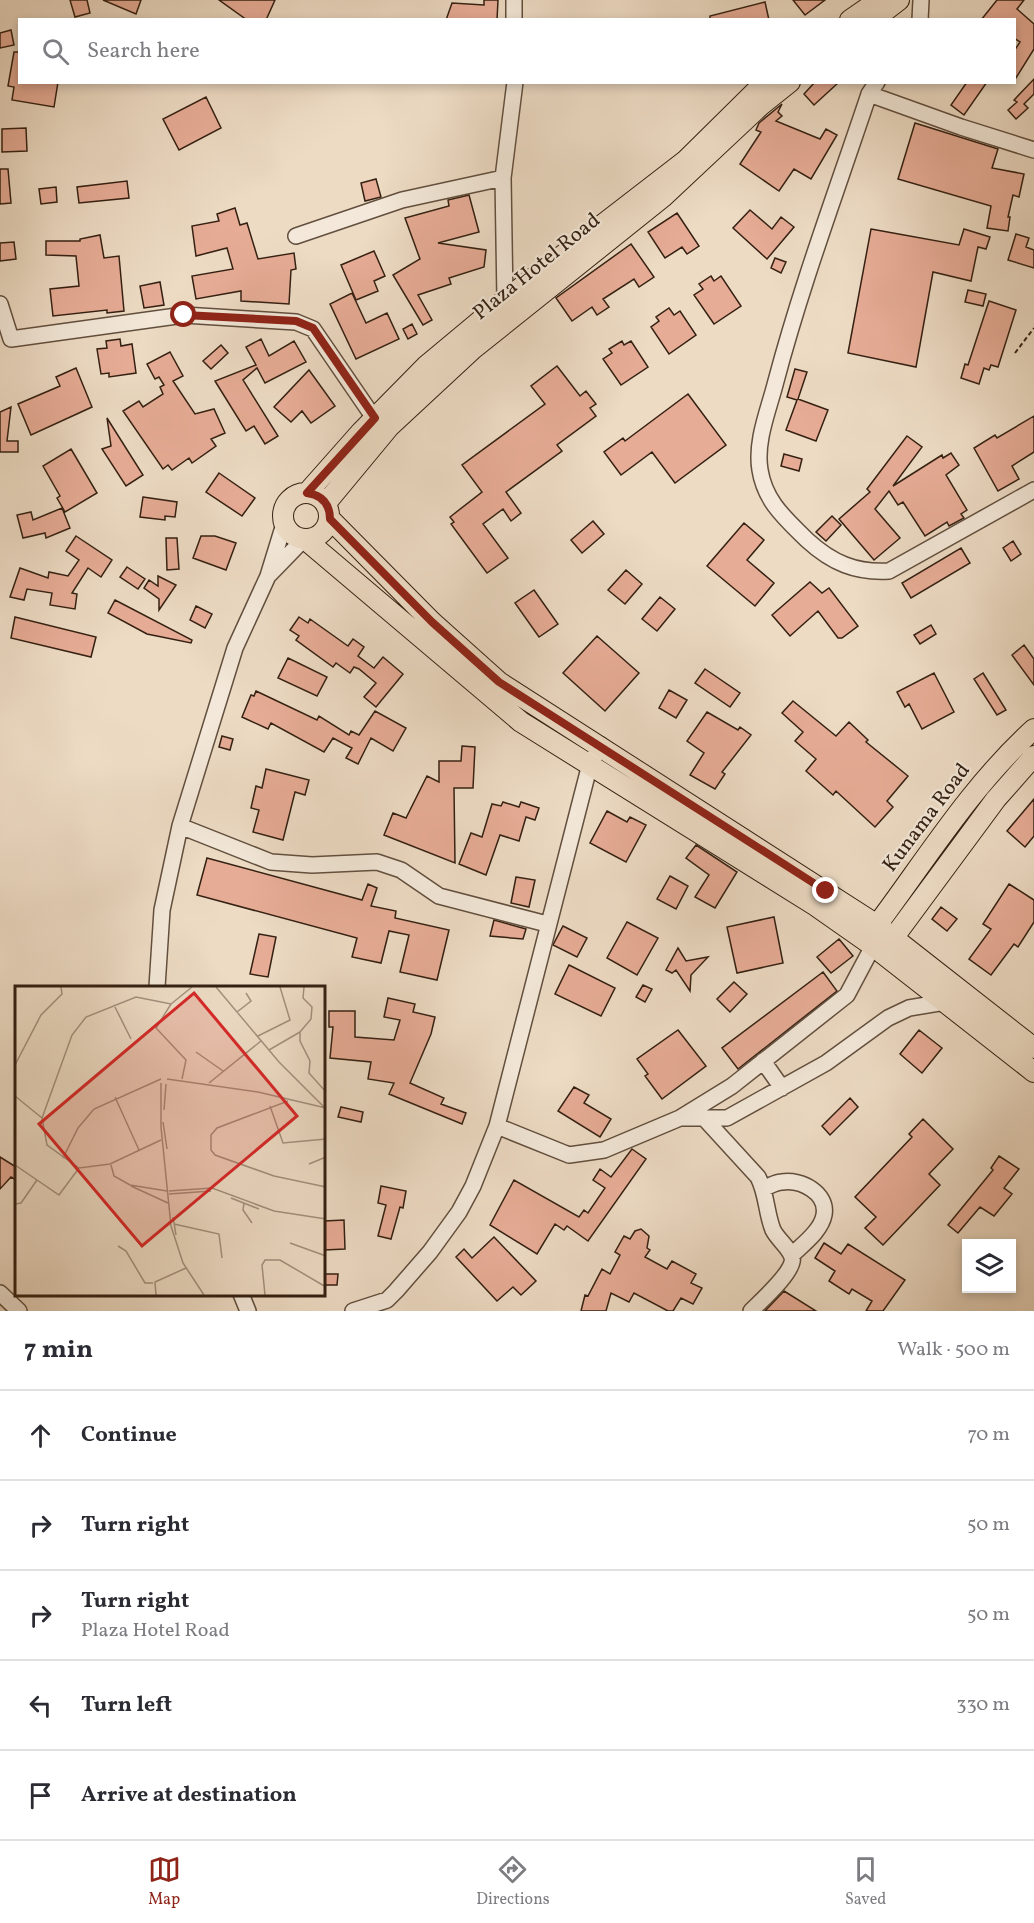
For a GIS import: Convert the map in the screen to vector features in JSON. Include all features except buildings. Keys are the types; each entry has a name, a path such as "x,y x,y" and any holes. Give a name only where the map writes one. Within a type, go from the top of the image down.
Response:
{"main road":[{"path":"853,18 879,0"},
{"path":"876,18 899,0"},
{"name":"Plaza Hotel Road","path":"307,493 426,366 505,300 685,161 763,84"},
{"name":"Plaza Hotel Road","path":"328,511 389,427 473,349 663,197 760,106 788,84"},
{"path":"1034,1048 877,925 601,745 499,682 432,622 328,511 318,496 307,493 296,495 287,503 283,513 284,525 294,536 304,540 521,722 776,880 881,952 1034,1072"},
{"path":"304,540 322,534 328,511"},
{"name":"Kunama Road","path":"881,952 877,925 983,782 1034,729"},
{"name":"Kunama Road","path":"881,952 894,938 996,799 1034,756"}],"street":[{"path":"514,0 514,18"},
{"path":"920,18 921,0"},
{"path":"505,300 503,178 514,84"},
{"path":"1034,150 961,128 873,88 798,298 759,447 764,487 774,507 820,552 847,567 868,572 889,571 1034,490"},
{"path":"297,236 402,200 503,178"},
{"path":"0,303 12,339 184,315 296,321 313,328 375,418"},
{"path":"157,986 162,910 180,826 235,648 268,576 284,525"},
{"path":"268,576 304,540"},
{"path":"353,1311 388,1306 459,1212 473,1186 497,1126 547,924 590,764 601,745"},
{"path":"180,826 271,862 312,865 377,862 401,870 440,896 547,924"},
{"path":"497,1126 569,1155 604,1150 680,1118 715,1098 847,995 881,952"},
{"path":"680,1118 727,1118 826,1063 888,1018 909,1008 945,1002"},
{"path":"764,1061 782,1088"},
{"path":"704,1118 758,1177 764,1188 773,1231 792,1255 793,1261 789,1270 752,1311"},
{"path":"764,1188 783,1181 801,1184 817,1191 824,1204 824,1215 816,1232 792,1255"},
{"path":"0,1293 19,1311"},
{"path":"242,1296 248,1311"}],"path":[{"path":"1015,353 1034,328"}],"route":[{"path":"184,315 296,321 313,328 375,418 307,493 318,496 326,503 330,519 432,622 499,682 601,745 689,805 826,891"}]}
